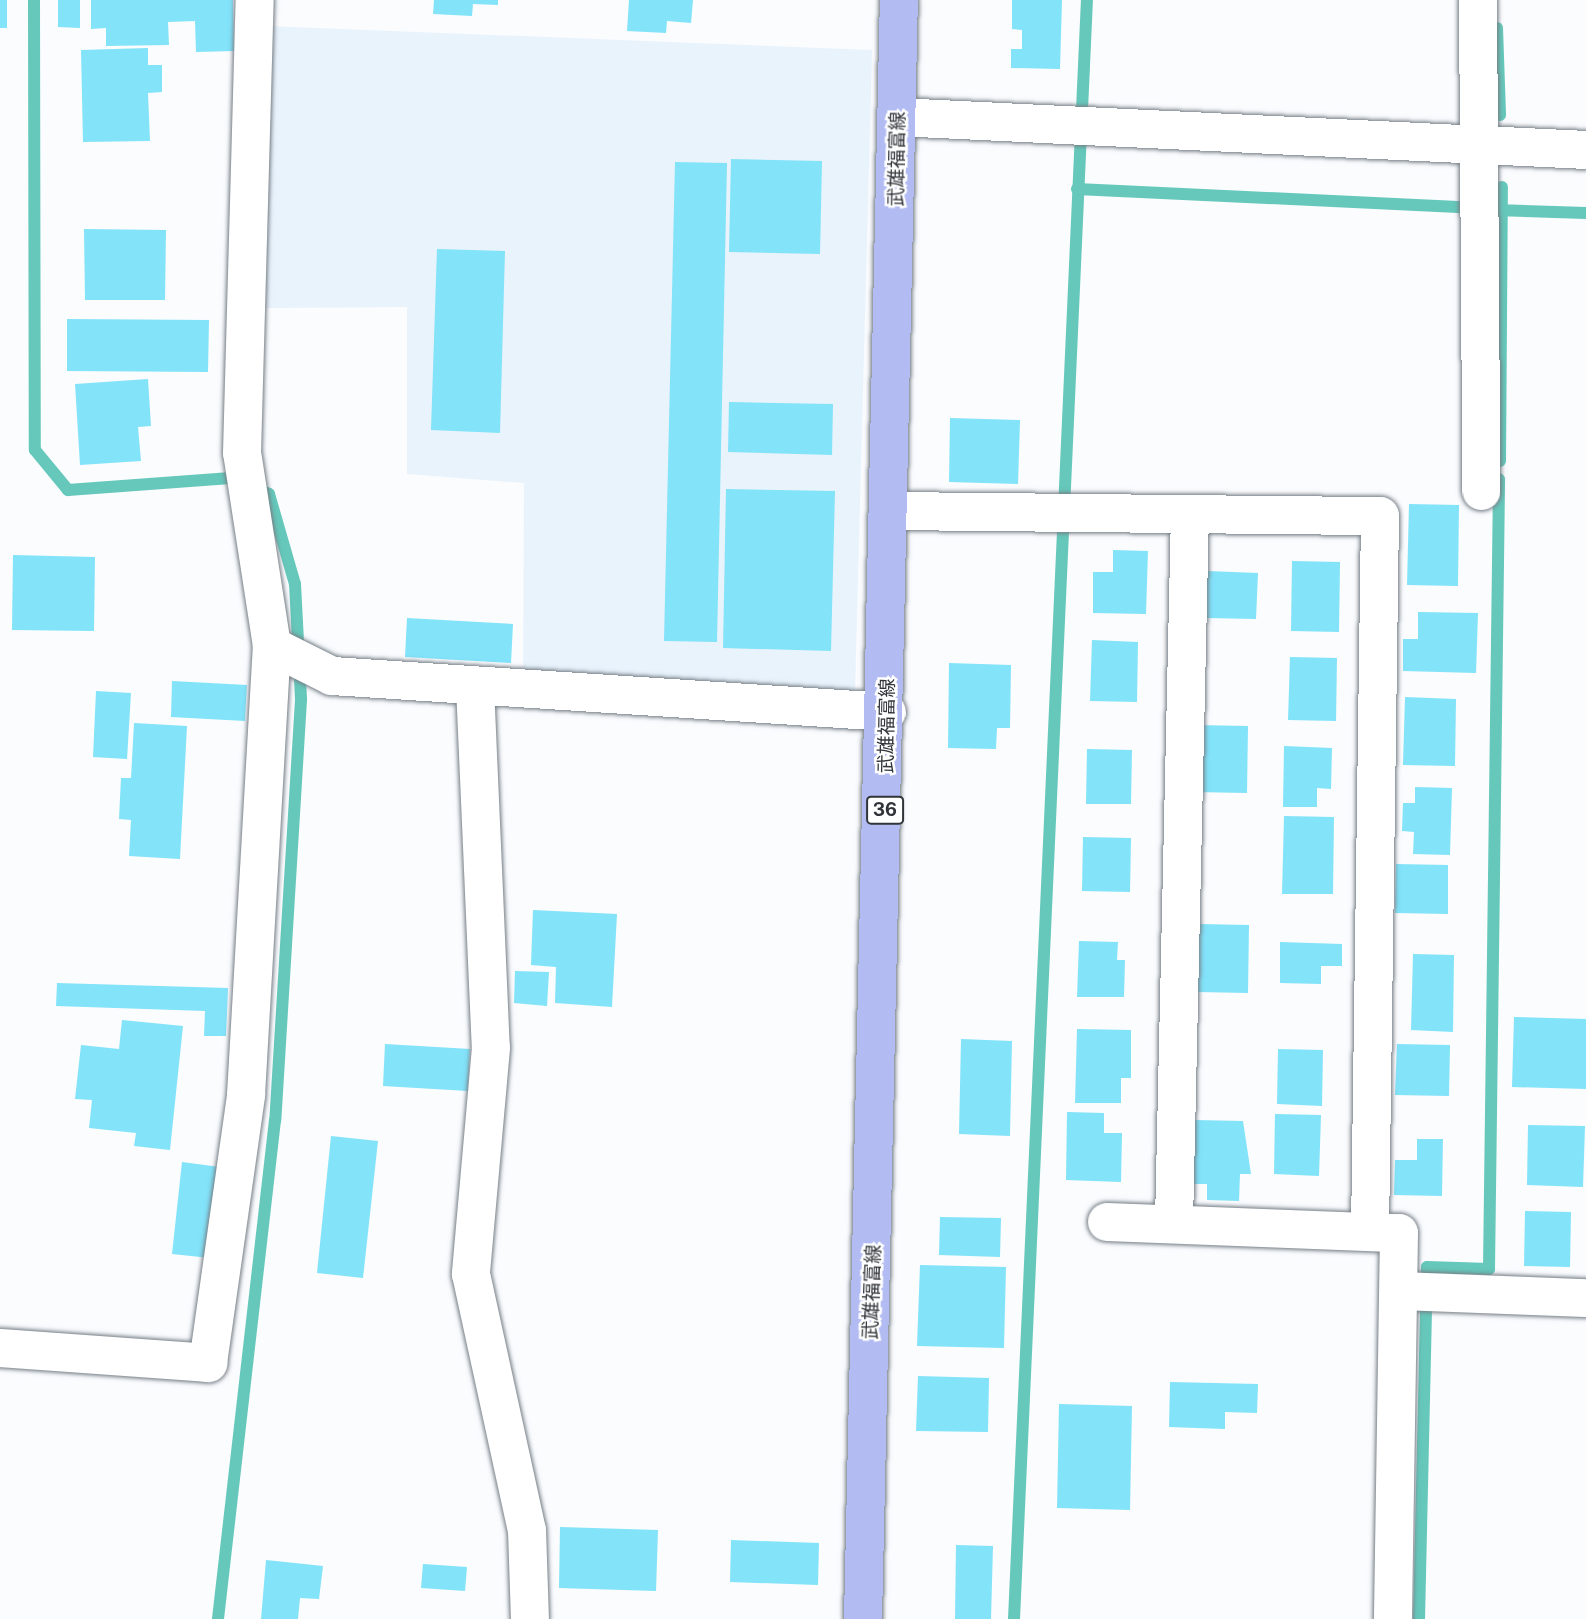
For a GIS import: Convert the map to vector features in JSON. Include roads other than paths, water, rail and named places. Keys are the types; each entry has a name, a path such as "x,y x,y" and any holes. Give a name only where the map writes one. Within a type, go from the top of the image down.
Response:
{"main road":[{"name":"武雄福富線","path":"863,1619 887,712 899,0"}],"street":[{"path":"0,1348 208,1363 246,1095 272,646 247,512 242,453 256,0"},
{"path":"1478,0 1483,203 1481,491"},
{"path":"897,117 1586,150"},
{"path":"891,511 1380,516 1370,1232"},
{"path":"1174,1223 1190,514"},
{"path":"272,646 332,676 887,712"},
{"path":"475,686 491,1048 471,1275 527,1530 530,1619"},
{"path":"1107,1222 1399,1233 1393,1619"},
{"path":"1400,1291 1586,1298"}],"waterway":[{"path":"34,0 35,450 68,490 231,478 269,494 295,584 301,700 275,1120 218,1619"},
{"path":"1014,1619 1087,0"},
{"path":"1497,28 1500,115"},
{"path":"1500,461 1502,187"},
{"path":"1077,189 1474,208"},
{"path":"1495,210 1586,213"},
{"path":"1419,1619 1427,1267 1489,1269 1499,479"}]}
